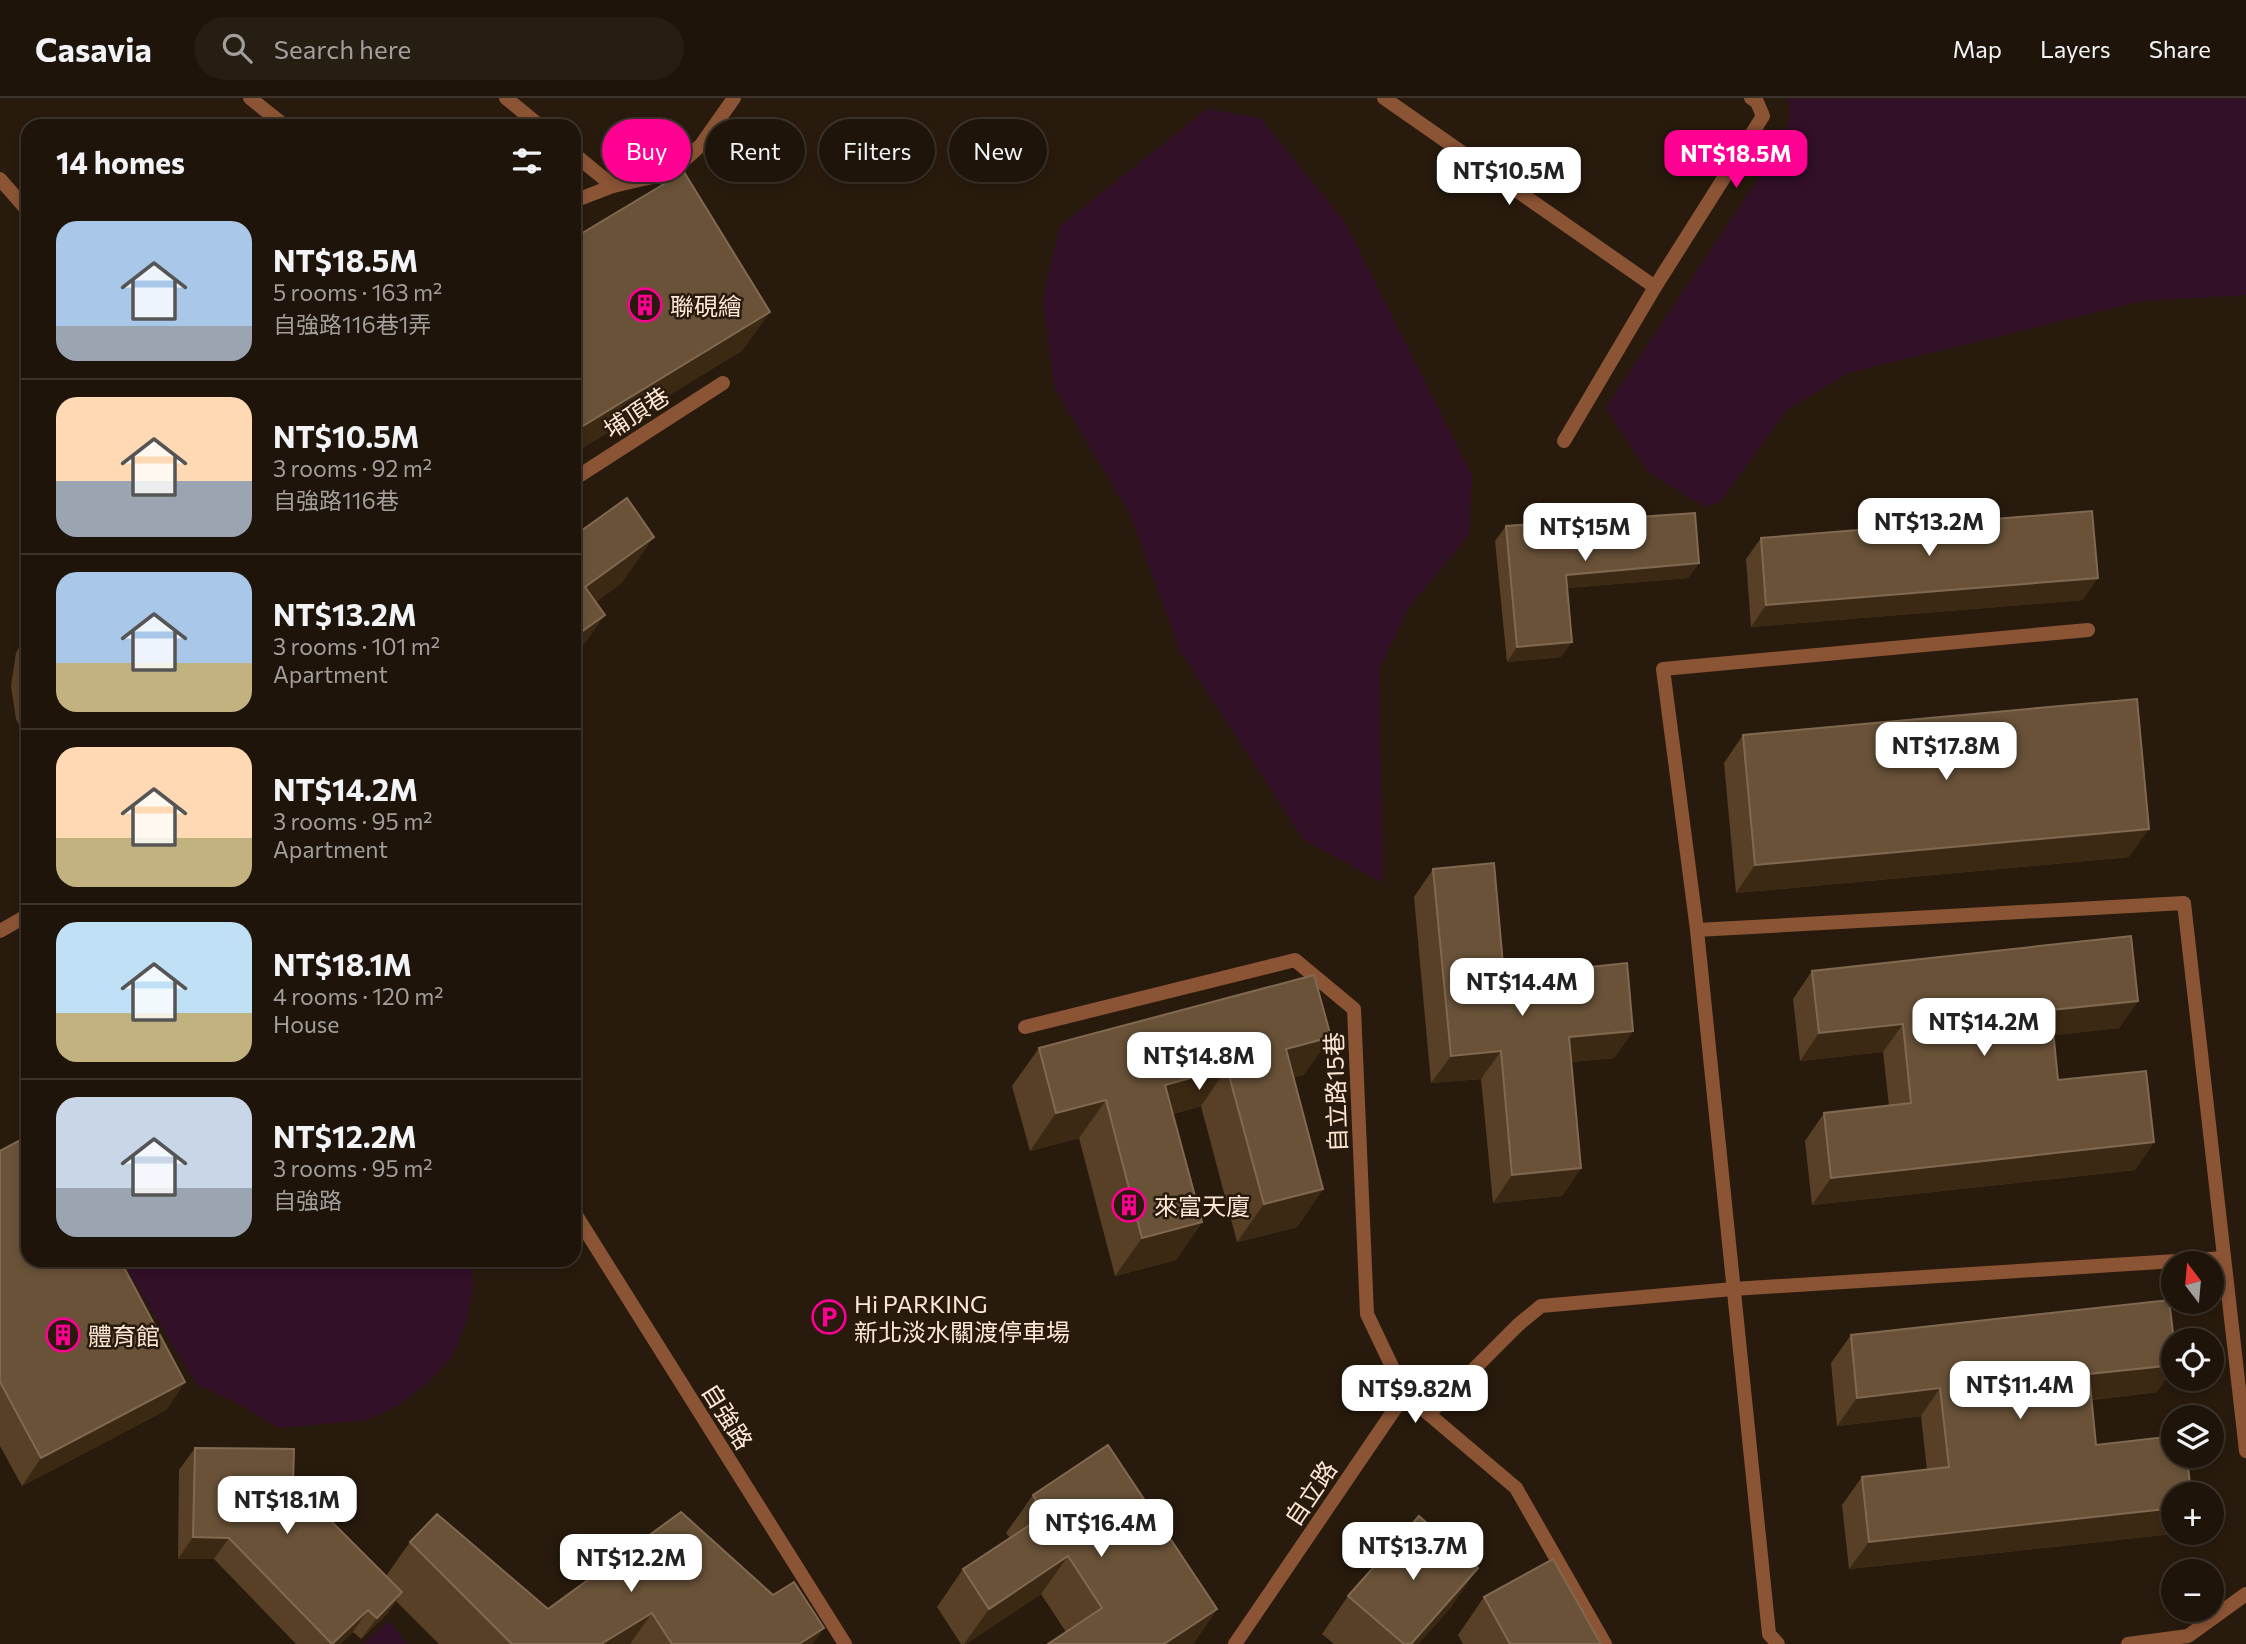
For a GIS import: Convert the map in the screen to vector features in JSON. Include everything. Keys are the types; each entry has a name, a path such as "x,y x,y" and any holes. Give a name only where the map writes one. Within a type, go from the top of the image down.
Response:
{"street":[{"path":"250,98 276,119"},
{"path":"506,98 532,119"},
{"path":"581,198 614,186 670,173 701,145 734,98"},
{"path":"1384,98 1655,287"},
{"path":"1564,441 1655,287 1763,116 1757,102 1751,98"},
{"path":"581,160 614,186"},
{"path":"0,179 21,203"},
{"name":"埔頂巷","path":"581,474 723,383"},
{"path":"1778,1644 1769,1634 1696,930 1663,669 2088,630"},
{"path":"1696,930 2184,903 2223,1251"},
{"path":"0,931 21,919"},
{"name":"自立路15巷","path":"1025,1027 1295,960 1354,1009 1367,1314 1405,1394"},
{"name":"自強路","path":"581,1223 845,1644"},
{"path":"2224,1258 2246,1451"},
{"path":"1429,1413 1518,1325 1541,1306 1734,1289 2161,1262"},
{"path":"1405,1394 1516,1488 1605,1644"},
{"name":"自立路","path":"1235,1644 1405,1394"},
{"path":"2128,1644 2189,1636 2246,1594"}],"shaded area":[{"path":"1788,98 2246,98 2246,295 2142,301 1848,373 1787,410 1720,502 1705,507 1648,472 1605,408 1778,149 1790,118"},
{"path":"1207,109 1260,118 1345,222 1472,475 1469,535 1409,607 1379,670 1383,883 1303,839 1180,651 1130,514 1055,389 1043,300 1060,226"},
{"path":"125,1267 472,1267 473,1289 466,1323 452,1357 426,1384 399,1405 367,1420 279,1428 233,1401 197,1385"},
{"path":"389,1621 407,1644 362,1644"}],"building":[{"name":"聯硯繪","path":"667,182 690,182 770,312 581,427 581,234"},
{"path":"627,498 654,537 585,587 605,615 581,632 581,531"},
{"path":"2092,511 2098,578 1766,605 1761,538"},
{"path":"1695,513 1699,563 1566,575 1572,642 1517,647 1506,526"},
{"path":"2137,699 2149,829 1755,865 1743,735"},
{"path":"1494,863 1504,976 1627,963 1633,1031 1569,1037 1581,1168 1512,1175 1501,1051 1451,1056 1433,869"},
{"path":"2131,936 2138,1001 2051,1010 2058,1080 2146,1071 2154,1142 1831,1178 1824,1113 1911,1103 1903,1024 1819,1033 1812,971"},
{"path":"1314,975 1331,1037 1286,1049 1323,1189 1264,1204 1227,1068 1165,1085 1202,1222 1142,1238 1106,1100 1056,1113 1039,1048"},
{"name":"體育館","path":"21,1140 21,1267 124,1267 185,1382 41,1458 0,1382 0,1151"},
{"path":"2161,1301 2161,1314 2171,1314 2172,1328 2161,1328 2161,1366 2089,1374 2096,1445 2161,1438 2161,1468 2188,1468 2190,1482 2161,1482 2161,1509 1869,1542 1862,1477 1949,1467 1940,1388 1857,1398 1851,1335"},
{"path":"1108,1445 1217,1609 1164,1644 1048,1644 1102,1608 1068,1556 989,1609 963,1569 1045,1515 1033,1495"},
{"path":"195,1448 294,1449 293,1483 402,1592 377,1618 368,1610 332,1644 229,1538 193,1537"},
{"path":"681,1512 773,1595 794,1582 824,1628 799,1644 672,1644 652,1613 601,1644 512,1644 410,1542 437,1514 548,1609"},
{"path":"1419,1516 1478,1568 1411,1644 1404,1644 1348,1596"},
{"path":"1553,1559 1601,1644 1510,1644 1484,1597"}],"place":[{"name":"聯硯繪","path":"645,305"},
{"name":"來富天廈","path":"1129,1205"},
{"name":"Hi PARKING 新北淡水關渡停車場","path":"829,1317"},
{"name":"體育館","path":"63,1335"}]}
